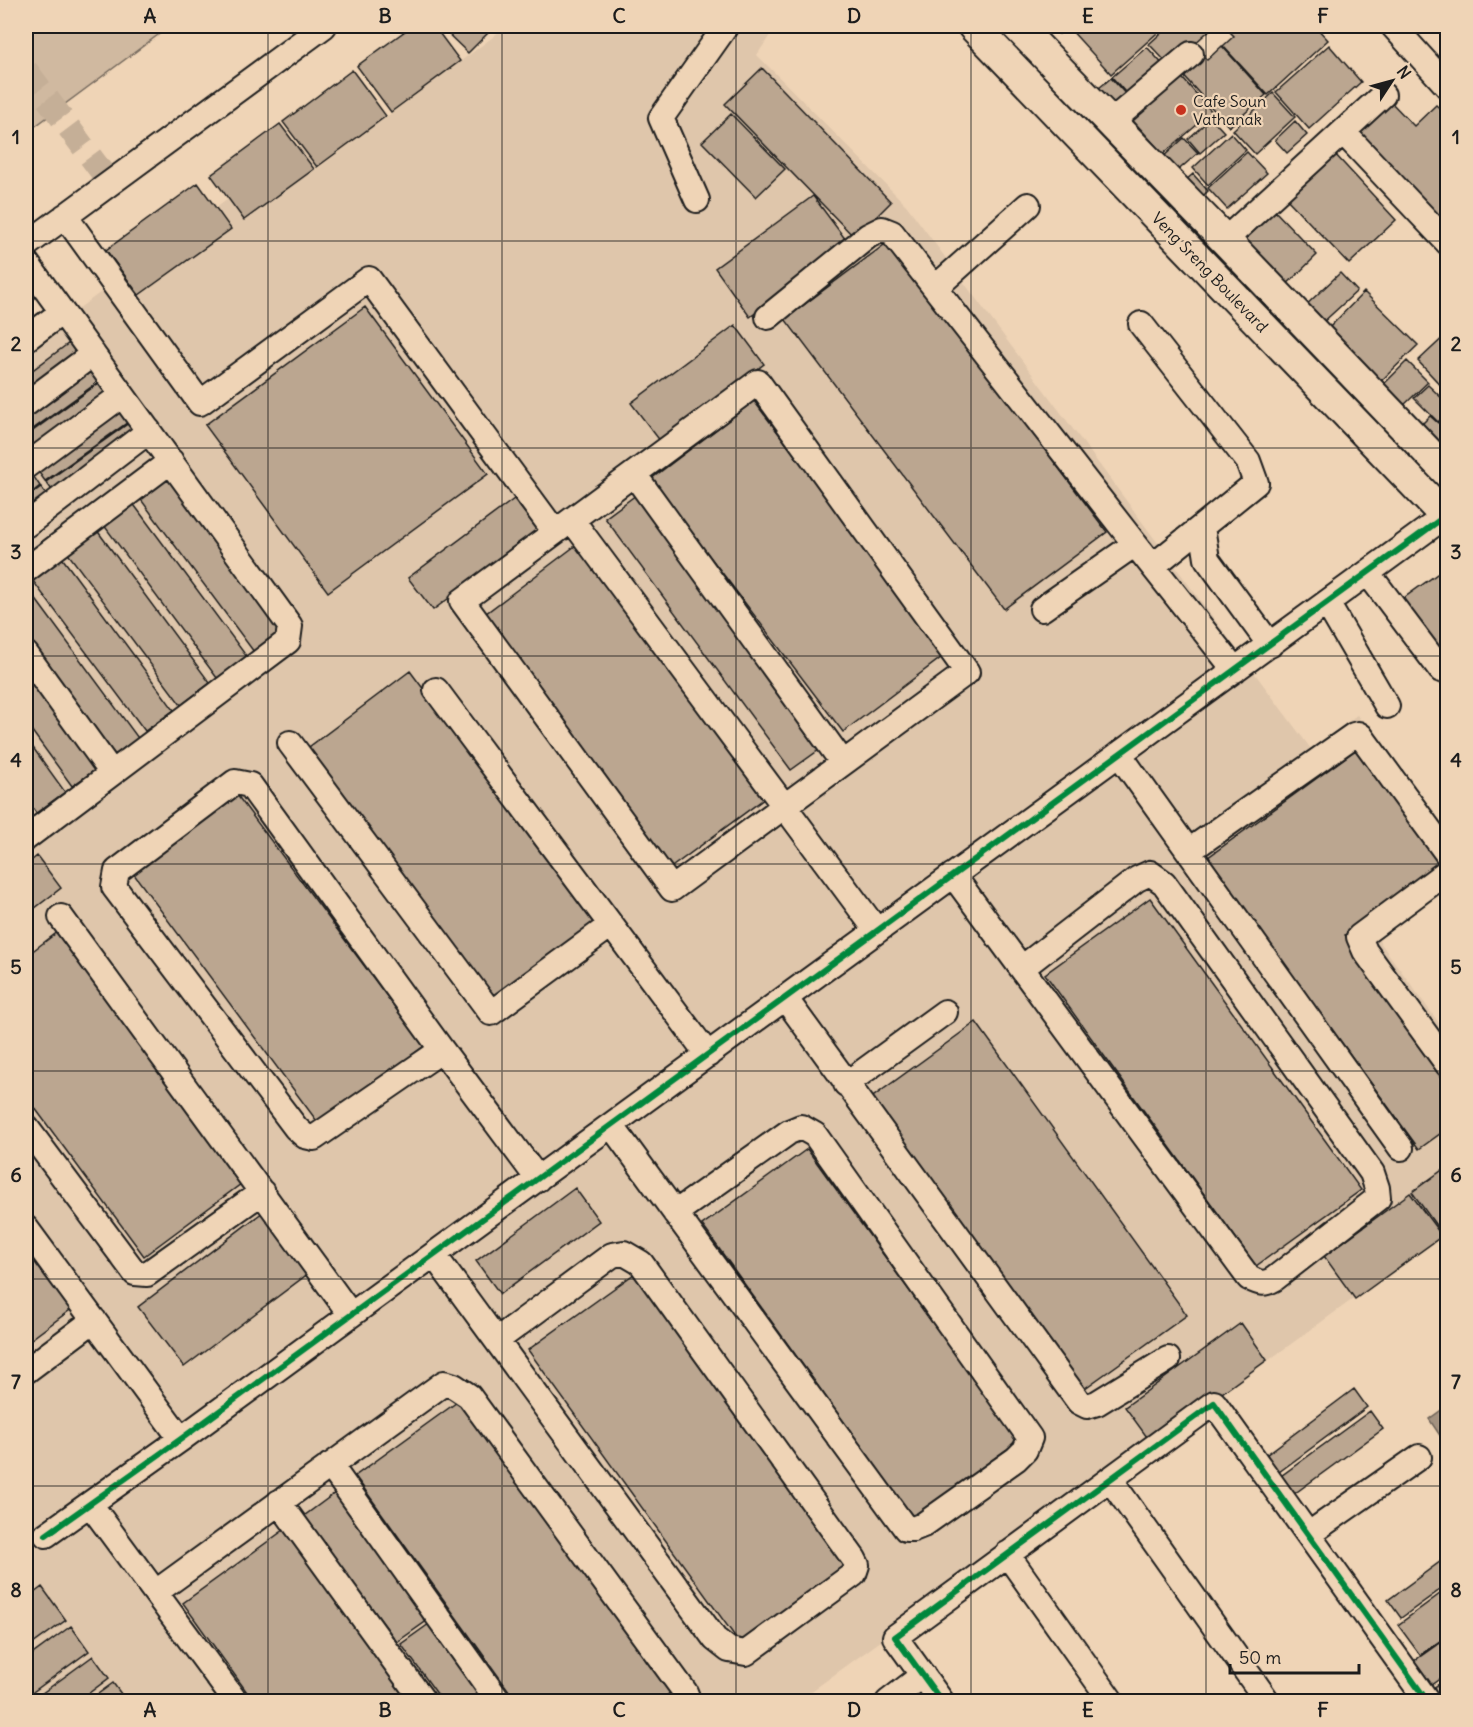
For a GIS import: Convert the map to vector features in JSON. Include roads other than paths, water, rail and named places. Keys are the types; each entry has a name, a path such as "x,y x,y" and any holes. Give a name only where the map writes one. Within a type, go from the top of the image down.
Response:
{"main road":[{"name":"Veng Sreng Boulevard","path":"973,26 1447,517"},
{"name":"Veng Sreng Boulevard","path":"1017,26 1448,473"}],"street":[{"path":"697,200 661,118 726,26"},
{"path":"1393,26 1448,87"},
{"path":"26,245 319,27"},
{"path":"1111,122 1191,54"},
{"path":"1225,240 1383,95"},
{"path":"1343,132 1448,243"},
{"path":"935,288 1028,205"},
{"path":"65,216 200,403 369,279 785,806 877,931"},
{"path":"768,317 868,236 882,229 892,233 1235,670"},
{"path":"26,262 290,626 288,641 26,838"},
{"path":"26,339 62,312"},
{"path":"1141,324 1248,461 1256,483 1153,566"},
{"path":"26,404 93,354"},
{"path":"758,382 967,672 672,889 462,601 564,526 758,382"},
{"path":"26,466 122,394"},
{"path":"26,525 149,431"},
{"path":"26,570 171,461"},
{"path":"634,474 843,763"},
{"path":"46,1535 182,1439 1447,517"},
{"path":"1202,527 1207,559 1270,645"},
{"path":"1042,609 1135,544"},
{"path":"1368,573 1441,670 1448,668"},
{"path":"1327,603 1387,706"},
{"path":"26,654 112,773"},
{"path":"436,690 708,1055"},
{"path":"1189,851 1358,734 1448,855"},
{"path":"290,743 491,1013 611,925"},
{"path":"1119,754 1401,1148"},
{"path":"441,1050 314,1138 305,1136 296,1128 114,888 117,871 235,782 250,785 441,1050 538,1179"},
{"path":"1448,871 1359,937 1365,951 1448,1065"},
{"path":"953,875 1249,1278 1260,1284 1274,1279 1378,1198 1372,1173 1164,883 1150,873 1137,879 1022,968"},
{"path":"61,917 351,1315"},
{"path":"785,998 1080,1402 1087,1406 1097,1403 1168,1359"},
{"path":"846,1084 945,1012"},
{"path":"611,1125 675,1213 906,1529 922,1525 1016,1459 1025,1450 1030,1438 815,1136 801,1126 789,1132 675,1213"},
{"path":"26,1127 135,1273 147,1274 262,1192"},
{"path":"26,1228 182,1439"},
{"path":"434,1255 715,1638 729,1650 746,1653 854,1574 857,1565 854,1559 641,1263 624,1253 612,1255 497,1340"},
{"path":"26,1371 94,1320"},
{"path":"156,1592 444,1383 454,1386 469,1396 685,1692 686,1701"},
{"path":"942,1701 895,1637 1214,1403 1428,1701"},
{"path":"1309,1534 1419,1457"},
{"path":"330,1465 499,1701"},
{"path":"1110,1479 1268,1701"},
{"path":"279,1502 424,1701"},
{"path":"90,1504 236,1701"},
{"path":"1007,1554 1112,1701"},
{"path":"888,1701 923,1675"}],"tunnel":[{"path":"26,70 110,183"}],"place":[{"name":"Cafe Soun Vathanak","path":"1181,110"}]}
